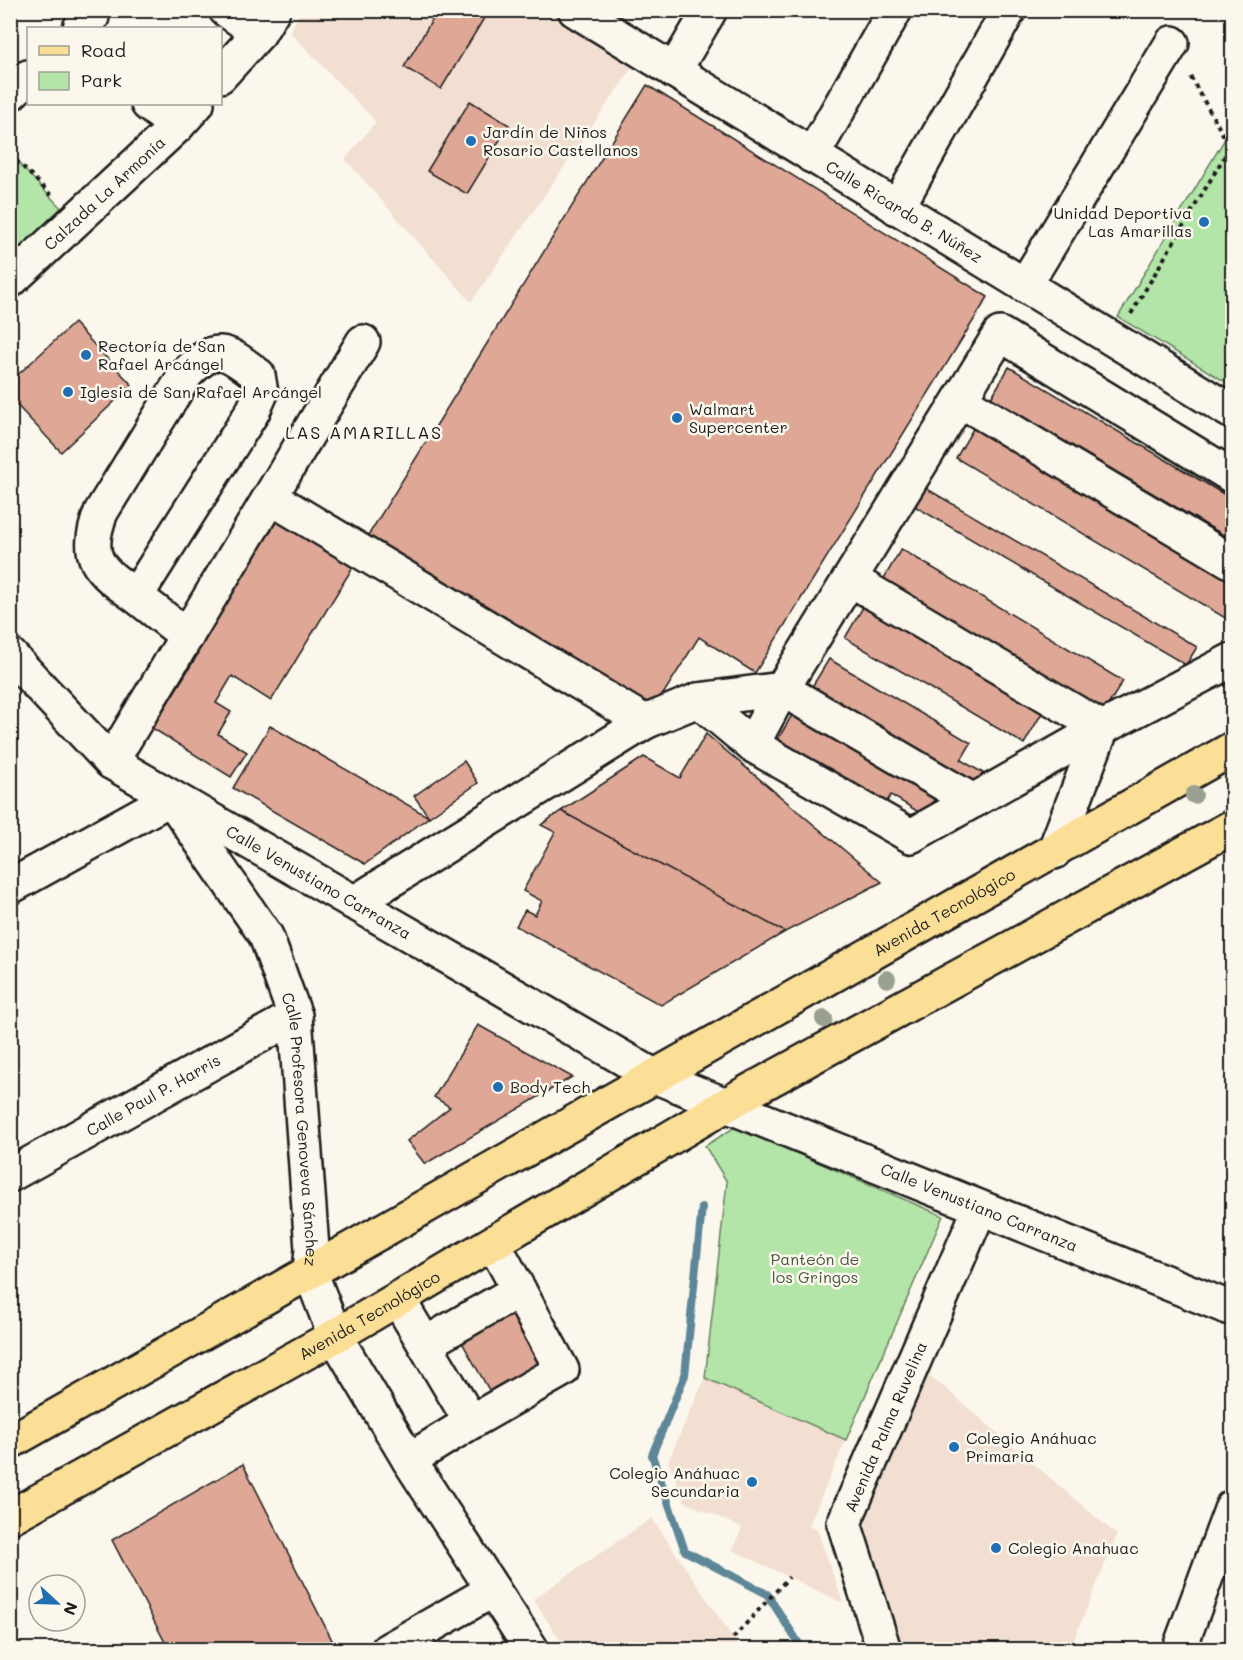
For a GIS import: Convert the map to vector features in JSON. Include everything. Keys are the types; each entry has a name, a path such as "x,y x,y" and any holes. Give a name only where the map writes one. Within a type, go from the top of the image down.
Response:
{"main road":[{"name":"Avenida Tecnológico","path":"10,1442 1233,749"},
{"name":"Avenida Tecnológico","path":"10,1517 335,1336 736,1099 1233,827"}],"street":[{"path":"81,27 92,17 84,10"},
{"path":"222,74 266,22 226,10"},
{"name":"Calle Ricardo B. Núñez","path":"575,10 1233,412"},
{"path":"674,71 710,10"},
{"path":"812,156 895,10"},
{"path":"897,208 1009,10"},
{"path":"1025,285 1172,43"},
{"path":"10,94 27,78"},
{"path":"152,105 187,115"},
{"name":"Calzada La Armonía","path":"10,281 187,115"},
{"path":"752,745 782,689 1000,334 1233,476"},
{"path":"111,762 363,342"},
{"path":"136,596 253,411 261,393 258,375 235,357 217,353 204,355 186,374 101,512 93,534 94,559 111,578 187,636"},
{"path":"960,400 1233,562"},
{"path":"270,497 645,722"},
{"path":"850,579 1102,728"},
{"name":"Calle Venustiano Carranza","path":"10,655 111,762 655,1075 736,1099 980,1208 1233,1309"},
{"path":"698,700 752,745 911,836 1102,728 1233,660"},
{"path":"354,903 645,722 698,700 782,689 973,801"},
{"path":"1054,852 1102,728"},
{"path":"10,887 171,798"},
{"name":"Calle Profesora Genoveva Sánchez","path":"171,798 266,936 295,1016 312,1249 310,1271 335,1336 409,1460 532,1650"},
{"name":"Calle Paul P. Harris","path":"10,1175 295,1016"},
{"name":"Avenida Palma Ruvelina","path":"884,1650 844,1523 980,1208"},
{"path":"409,1460 562,1370 494,1244"},
{"path":"425,1344 519,1290"},
{"path":"398,1299 471,1422"},
{"path":"1179,1650 1233,1507"},
{"path":"388,1650 493,1590"}],"path":[{"path":"1115,340 1230,147 1172,43"},
{"path":"10,154 75,220"},
{"path":"733,1638 789,1577"}],"shaded area":[{"name":"Jardín de Niños Rosario Castellanos","path":"300,11 544,11 632,68 471,302 345,159 376,122 290,32"},
{"name":"Colegio Anáhuac Primaria","path":"925,1371 1117,1535 1070,1649 902,1650 861,1523"},
{"name":"Colegio Anáhuac Secundaria","path":"705,1378 846,1440 809,1525 817,1529 843,1603 732,1550 742,1528 685,1502 668,1461"},
{"name":"Colegio Anáhuac Secundaria","path":"652,1518 741,1649 566,1649 533,1599"}],"green space":[{"name":"Unidad Deportiva Las Amarillas","path":"1232,127 1232,386 1118,317"},
{"path":"11,155 61,208 11,256"},
{"name":"Panteón de los Gringos","path":"735,1127 943,1216 846,1440 705,1378 727,1182 705,1146"}],"building":[{"path":"438,10 489,10 441,89 404,67"},
{"name":"Walmart Supercenter","path":"647,85 988,297 755,673 699,637 650,715 366,539"},
{"path":"470,101 509,125 467,194 427,171"},
{"name":"Iglesia de San Rafael Arcángel","path":"74,323 132,385 61,452 10,398 10,382"},
{"path":"1009,367 1232,499 1232,540 991,398"},
{"path":"974,427 1232,580 1232,622 956,458"},
{"path":"922,486 1197,647 1186,665 911,504"},
{"path":"275,519 353,567 271,701 232,676 216,703 231,712 218,734 247,752 231,777 152,728 198,654 194,652"},
{"path":"901,549 1123,681 1104,712 883,580"},
{"path":"863,607 1042,713 1024,744 845,638"},
{"path":"829,659 971,743 961,760 983,773 974,787 810,690"},
{"path":"792,715 935,799 925,816 891,795 882,809 774,746"},
{"path":"270,726 429,817 365,864 233,788"},
{"path":"706,734 882,882 785,932 561,811 644,757 680,778"},
{"path":"464,761 478,783 429,817 414,796"},
{"path":"561,811 785,932 661,1005 516,926 525,910 535,915 542,901 523,891 555,832 541,825"},
{"name":"Body Tech","path":"478,1025 572,1077 425,1164 407,1141 450,1107 434,1097"},
{"path":"514,1306 551,1373 497,1404 459,1337"},
{"path":"243,1464 337,1650 169,1650 112,1540"}],"waterway":[{"path":"702,1207 685,1375 652,1455 685,1551 767,1594 803,1650"}],"place":[{"name":"Jardín de Niños Rosario Castellanos","path":"471,141"},
{"name":"Unidad Deportiva Las Amarillas","path":"1204,222"},
{"name":"Rectoría de San Rafael Arcángel","path":"86,355"},
{"name":"Iglesia de San Rafael Arcángel","path":"68,392"},
{"name":"Walmart Supercenter","path":"677,418"},
{"name":"Body Tech","path":"498,1087"},
{"name":"Colegio Anáhuac Primaria","path":"954,1447"},
{"name":"Colegio Anáhuac Secundaria","path":"752,1482"},
{"name":"Colegio Anahuac","path":"996,1548"}],"district":[{"name":"LAS AMARILLAS","path":"364,433"}]}
